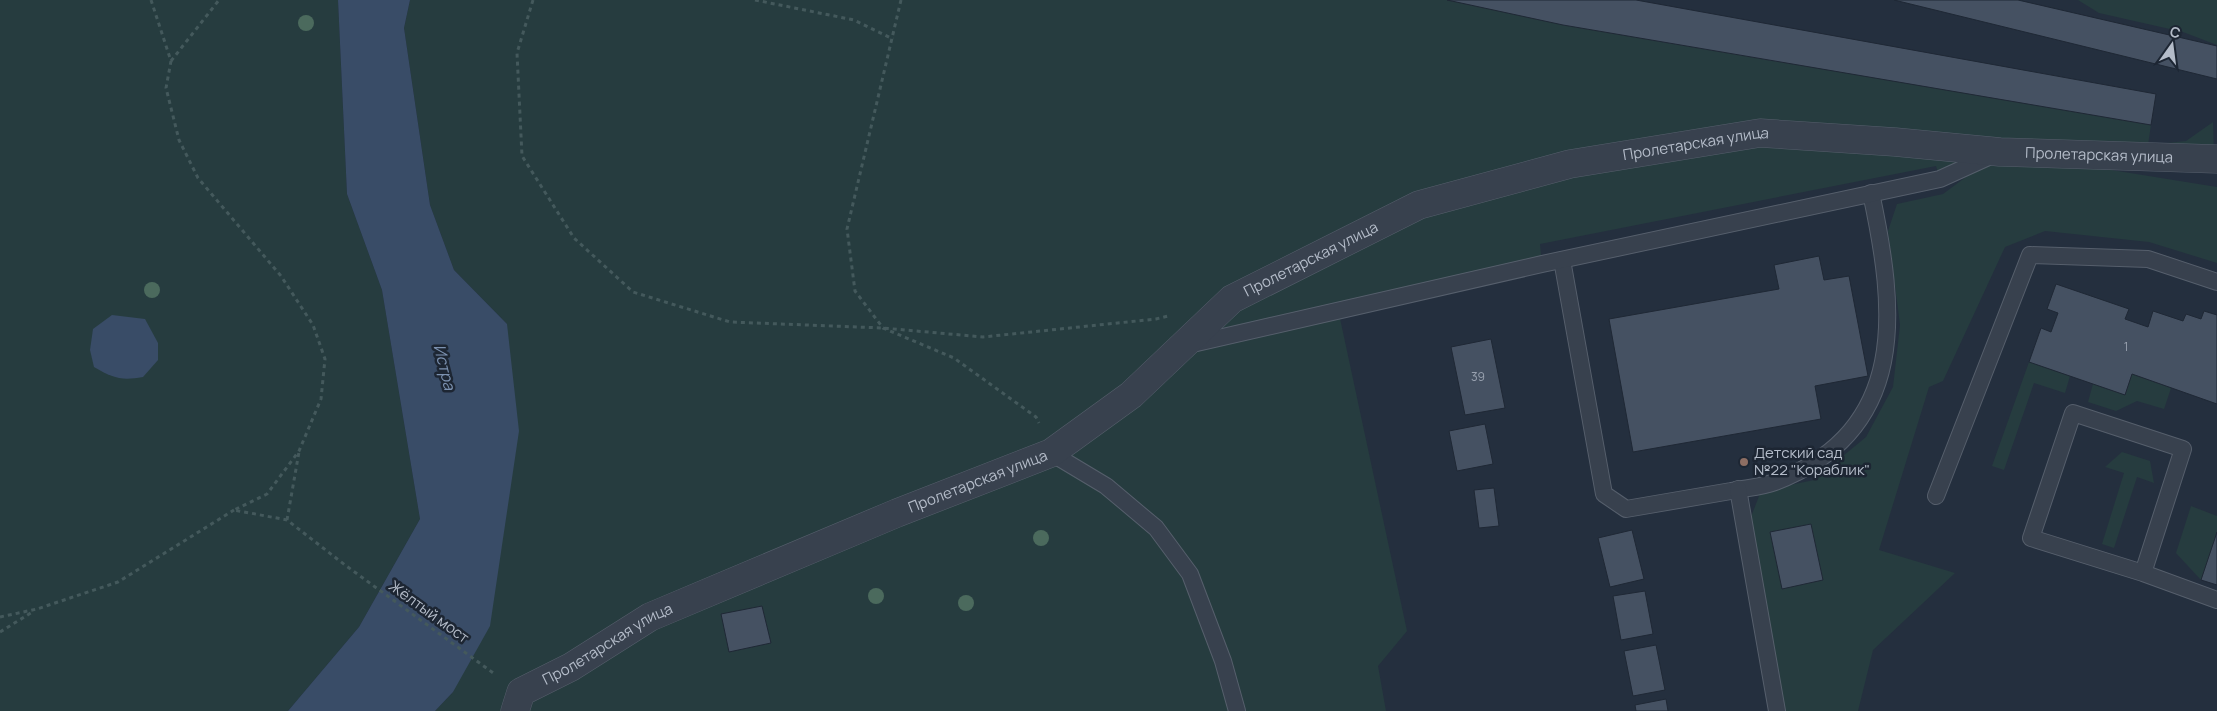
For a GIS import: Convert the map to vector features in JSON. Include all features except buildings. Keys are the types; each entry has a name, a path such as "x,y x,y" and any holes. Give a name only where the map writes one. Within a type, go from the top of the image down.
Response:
{"street":[{"name":"Пролетарская улица","path":"515,711 521,692 572,667 650,617 898,513 1051,453 1131,395 1232,299 1419,205 1570,164 1760,133 1895,142 2000,152 2217,159"}],"lane":[{"path":"1182,346 1338,309 1940,179 2000,152"},
{"path":"1562,260 1604,494 1626,509 1774,483 1815,464 1848,436 1868,407 1875,390 1887,346 1888,293 1882,244 1871,193"},
{"path":"1936,496 2030,255 2148,259 2217,282"},
{"path":"2143,574 2183,449 2073,413 2031,538 2217,600"},
{"path":"1051,453 1106,486 1156,528 1190,574 1223,661 1237,711"},
{"path":"1738,489 1777,711"}],"path":[{"path":"151,0 171,61"},
{"path":"0,617 37,610 118,582 234,510 267,494 299,451 321,400 325,359 313,325 281,276 198,178 178,140 166,88 171,61 220,0"},
{"path":"533,0 517,53 522,156 574,238 633,292 730,322 883,328 983,337 1156,319 1175,314"},
{"path":"756,0 854,20 893,39"},
{"path":"901,0 847,229 855,291 883,328 954,358 1036,416 1051,453"},
{"path":"234,510 287,520 299,451"},
{"name":"Жёлтый мост","path":"287,520 345,565 499,677"},
{"path":"0,632 37,610"}],"green space":[{"path":"0,0 338,0 347,194 382,290 420,519 359,627 288,711 0,711"},
{"path":"410,0 1464,0 2151,125 2148,145 2186,141 2213,122 2214,157 2005,153 2217,187 2217,263 2149,242 2045,231 2005,247 1943,381 1929,387 1879,550 1955,573 1873,650 1858,711 1784,711 1749,522 1761,491 1814,480 1866,437 1893,387 1900,325 1888,231 1897,204 1943,194 1997,154 1940,179 1936,166 1540,244 1542,264 1338,309 1407,631 1378,666 1386,711 435,711 453,692 507,324 454,270 430,205 404,28"},
{"path":"2078,0 2217,0 2217,45 2183,32 2099,13"},
{"path":"2029,362 2070,376 2065,393 2034,383 2004,470 1992,466"},
{"path":"2132,374 2171,388 2164,409 2137,401 2116,411 2088,402 2093,384 2125,395"},
{"path":"2122,452 2150,461 2154,483 2137,477 2114,548 2102,544 2124,473 2105,467"},
{"path":"2191,506 2217,516 2217,532 2201,580 2176,553"}],"water":[{"name":"Истра","path":"338,0 410,0 404,28 430,205 454,270 507,324 519,431 490,626 453,692 435,711 288,711 359,627 420,519 382,290 347,194"},
{"path":"112,315 145,319 158,343 158,360 143,377 117,378 94,367 90,350 93,329"}],"place":[{"name":"Детский сад №22 \"Кораблик\"","path":"1744,462"}]}
